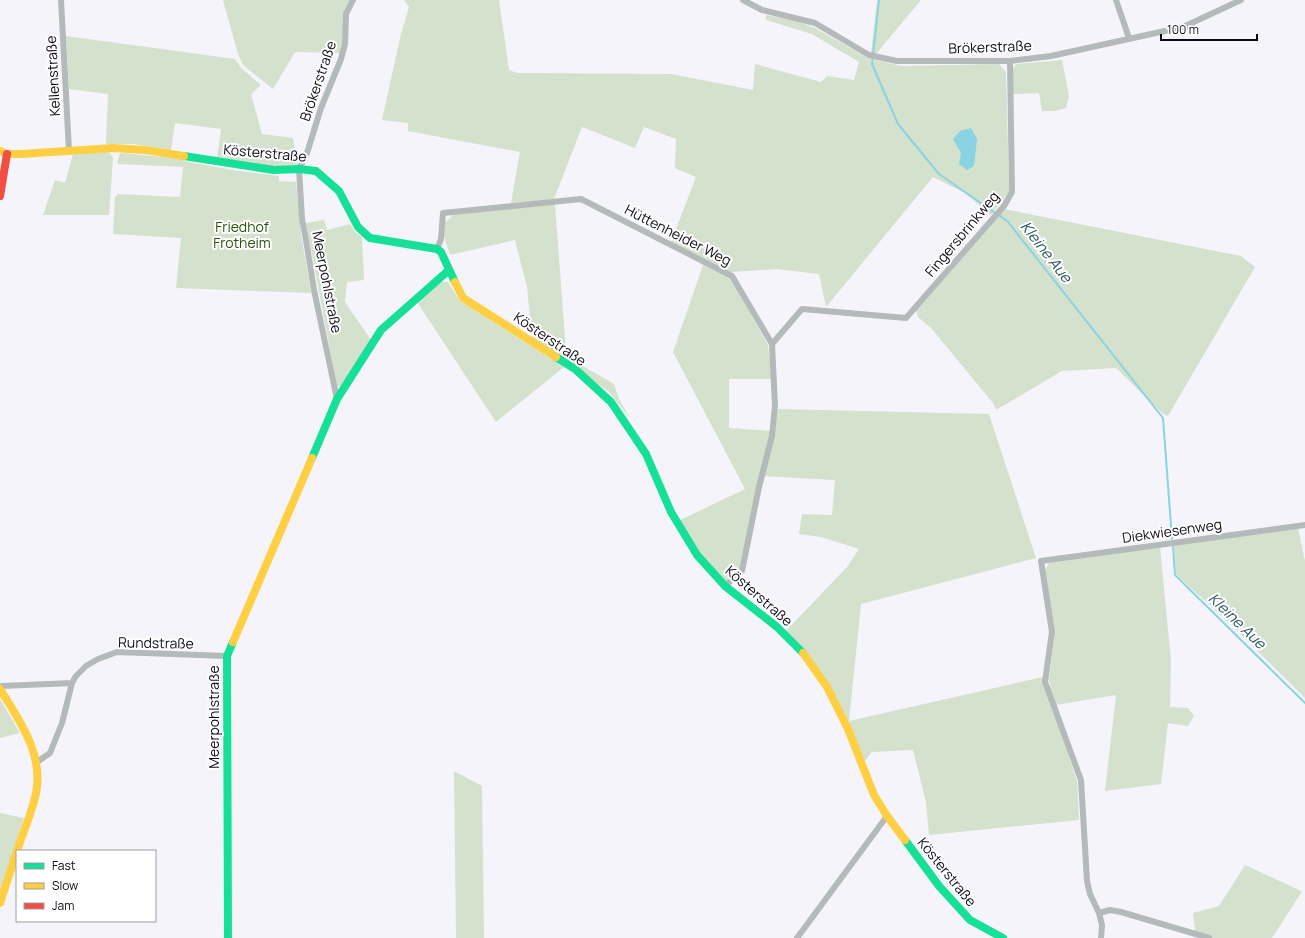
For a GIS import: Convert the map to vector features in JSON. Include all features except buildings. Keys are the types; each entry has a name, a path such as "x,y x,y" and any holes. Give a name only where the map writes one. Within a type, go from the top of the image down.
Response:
{"main road":[{"name":"Kösterstraße","path":"4,152 21,154 113,148 145,150 274,170 299,169 316,171 339,191 358,227 370,238 436,249 441,252 463,298 575,369 611,402 646,454 671,512 697,555 725,586 777,627 804,655 827,687 848,729 874,795 939,886 970,920 1003,938"},
{"path":"0,196 4,152"},
{"name":"Meerpohlstraße","path":"228,938 227,656 337,399 381,330 449,270"},
{"path":"0,688 26,733 36,762 38,776 36,792 17,850"},
{"path":"0,904 16,854"}],"street":[{"name":"Kellenstraße","path":"61,0 69,151"},
{"name":"Brökerstraße","path":"299,169 307,153 321,108 341,59 345,44 346,14 353,0"},
{"name":"Brökerstraße","path":"743,0 762,10 815,23 873,56 897,61 1010,61 1051,56 1183,26 1242,0"},
{"path":"1116,0 1129,38"},
{"name":"Fingersbrinkweg","path":"772,344 802,309 906,318 1004,206 1012,192 1010,61"},
{"name":"Meerpohlstraße","path":"299,169 302,219 314,290 337,399"},
{"name":"Hüttenheider Weg","path":"436,249 441,239 443,213 580,198 732,276 772,344 775,406 772,436 759,487 742,571 725,586"},
{"name":"Diekwiesenweg","path":"1099,913 1090,894 1087,881 1081,780 1045,682 1052,632 1041,561 1305,525"},
{"name":"Rundstraße","path":"36,762 50,753 62,723 72,682 86,666 98,659 117,652 227,656"},
{"path":"0,688 2,686 72,682"},
{"path":"797,938 888,816"},
{"path":"1101,938 1102,925 1099,913 1110,910 1210,938"}],"green space":[{"path":"223,0 350,0 341,53 295,52 273,89 243,65 238,54"},
{"path":"404,0 499,0 509,70 517,73 671,74 753,90 755,64 821,82 827,76 854,80 859,62 812,34 766,20 766,15 797,21 815,28 868,58 901,66 999,64 1006,72 1009,192 991,215 965,193 933,177 826,307 819,274 776,269 731,272 671,242 696,177 675,168 676,139 644,127 635,148 582,127 554,199 511,203 520,152 408,131 408,123 382,120 401,34 409,7"},
{"path":"877,0 921,0 876,54 871,53"},
{"path":"66,36 235,59 241,68 261,85 251,94 262,134 293,138 298,166 274,166 217,159 221,129 175,123 171,150 134,144 106,144 108,94 69,89"},
{"path":"1062,60 1069,96 1066,108 1055,111 1042,111 1039,93 1013,94 1012,70 1016,64"},
{"path":"109,152 113,158 109,215 43,215 55,180 65,183 73,154"},
{"name":"Friedhof Frotheim","path":"121,153 183,159 184,161 232,170 279,176 279,181 296,182 301,234 311,293 176,288 181,238 113,234 115,197 118,194 180,197 183,167 117,164"},
{"path":"555,204 566,352 569,358 614,384 619,399 630,418 609,392 532,338 527,287 515,240 450,255 444,236 445,223 453,215"},
{"path":"1004,209 1241,256 1255,267 1168,416 1163,414 1116,368 1062,371 996,410 993,403 931,328 918,317 916,311"},
{"path":"324,220 327,230 350,224 355,232 362,237 364,280 347,282 345,302 371,340 343,386 337,386 306,223"},
{"path":"703,265 730,277 768,345 772,379 729,379 729,428 771,431 741,570 725,584 698,554 678,521 745,489 673,352"},
{"path":"440,282 448,282 460,301 564,367 496,422 417,302"},
{"path":"778,409 989,414 1036,558 861,604 849,721 1043,677 1077,781 1079,820 929,835 926,802 913,750 872,752 864,762 849,722 786,631 847,567 859,549 821,537 799,534 802,514 832,515 835,480 763,476 774,438"},
{"path":"1298,528 1305,561 1305,698 1233,627 1176,574 1174,545"},
{"path":"1160,547 1171,661 1170,707 1188,708 1194,716 1188,726 1168,723 1161,784 1105,791 1116,695 1056,705 1049,680 1055,633 1044,572 1049,563"},
{"path":"0,699 20,733 0,738"},
{"path":"454,771 482,786 484,938 456,938"},
{"path":"0,813 24,818 0,893"},
{"path":"1245,865 1301,891 1272,938 1200,938 1193,936 1195,930 1193,913 1219,906"}],"water":[{"path":"971,128 977,139 974,166 967,170 959,164 961,153 953,139 960,131"}],"waterway":[{"name":"Kleine Aue","path":"879,0 872,64 898,124 939,174 995,213"},
{"name":"Kleine Aue","path":"999,215 1008,222 1163,418 1172,539"},
{"name":"Kleine Aue","path":"1173,547 1175,575 1305,703"}],"traffic: fast":[{"path":"184,156 274,170 299,169 316,171 339,191 358,227 370,238 437,249 441,252 455,282"},
{"path":"312,458 337,399 381,330 449,270"},
{"path":"556,357 575,369 611,402 646,454 671,512 697,555 725,586 777,627 803,653"},
{"path":"228,938 227,656 233,642"},
{"path":"905,840 939,886 970,920 1003,938"}],"traffic: slow":[{"path":"0,151 7,154 21,154 113,148 145,150 184,156"},
{"path":"455,282 463,298 556,357"},
{"path":"233,642 312,458"},
{"path":"803,653 827,687 848,729 874,795 887,816 905,840"},
{"path":"0,689 22,725 28,738 33,751 38,779 30,815 17,850"},
{"path":"0,903 16,854"}],"traffic: jam":[{"path":"0,196 7,154"}]}
